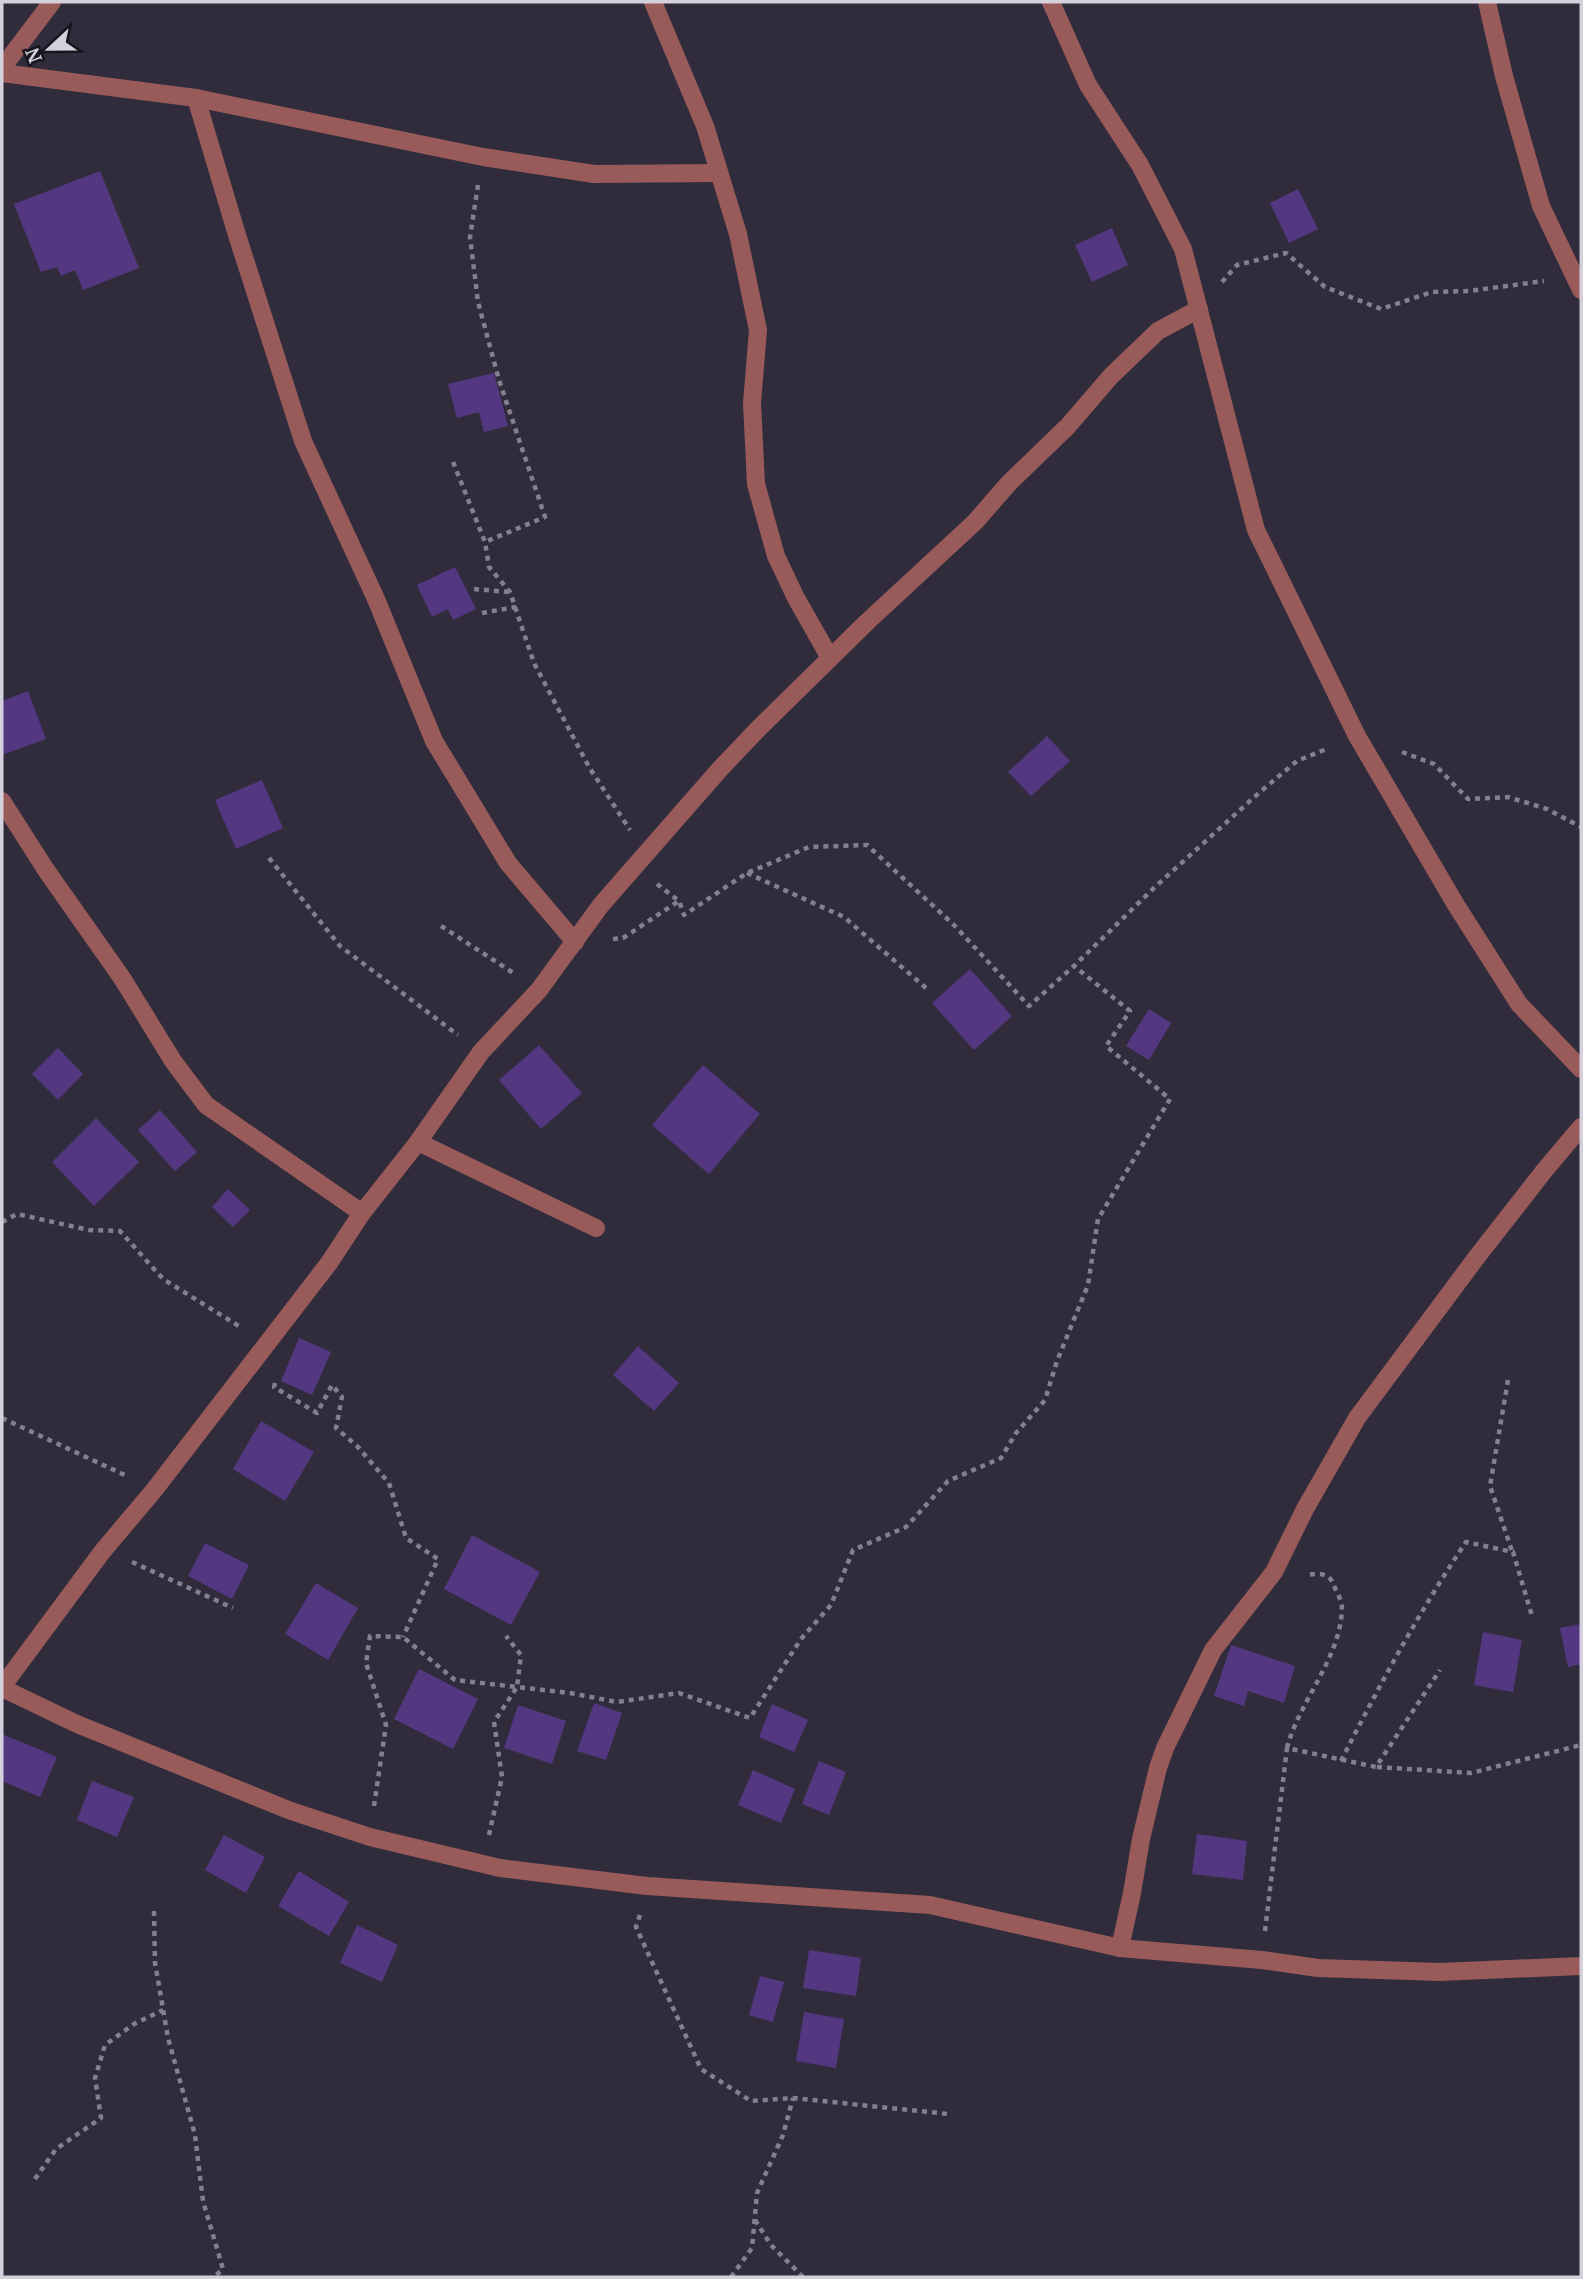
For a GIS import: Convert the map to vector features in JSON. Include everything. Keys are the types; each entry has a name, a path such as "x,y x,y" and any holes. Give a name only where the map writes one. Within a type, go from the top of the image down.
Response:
{"street":[{"path":"52,2 2,71 197,98 483,157 594,174 719,173"},
{"path":"653,2 705,126 738,233 758,330 752,403 756,484 776,556 830,658"},
{"path":"1051,2 1088,85 1140,166 1183,249 1256,530 1357,736 1455,905 1519,1004 1581,1069"},
{"path":"1487,2 1504,76 1541,205 1581,290"},
{"path":"197,98 237,236 303,441 376,599 434,741 508,863 575,942"},
{"path":"1199,309 1158,331 1136,351 975,522 830,658 720,769 601,905 539,990 481,1052 418,1142 362,1213 329,1263 155,1489 102,1552 2,1687 77,1724 291,1811 370,1837 500,1868 647,1886 930,1905 1120,1948 1262,1960 1318,1968 1440,1972 1581,1966"},
{"path":"2,801 46,870 122,978 173,1061 206,1105 362,1213"},
{"path":"1120,1948 1158,1768 1165,1748 1213,1650 1273,1572 1357,1418 1476,1258 1581,1127"},
{"path":"418,1142 596,1228"}],"path":[{"path":"483,157 470,237 478,302 499,380 545,517 485,542"},
{"path":"1199,309 1237,265 1286,253 1325,287 1381,309 1432,292 1469,291 1542,282 1572,270"},
{"path":"453,462 485,542 489,567 510,592 534,663 582,756 646,855 650,874 657,884 679,901 684,915 747,873 809,847 867,845 954,925 1029,1006 1156,886 1297,761 1357,736 1434,764 1468,799 1508,797 1546,809 1581,827"},
{"path":"474,589 510,592"},
{"path":"482,613 516,607"},
{"path":"269,858 340,946 481,1052"},
{"path":"747,873 844,916 926,988"},
{"path":"575,942 623,938 679,901"},
{"path":"441,926 539,990"},
{"path":"370,1837 386,1725 366,1663 370,1636 403,1637 455,1680 570,1693 617,1702 679,1693 750,1718 801,1639 831,1605 853,1550 906,1527 948,1481 1001,1458 1016,1433 1045,1400 1057,1361 1088,1285 1098,1219 1170,1099 1106,1046 1130,1011 1074,966"},
{"path":"2,1222 17,1214 89,1230 120,1231 163,1279 267,1343 278,1344 274,1387 317,1413 332,1385 342,1397 336,1428 358,1446 389,1483 406,1538 438,1559 403,1637"},
{"path":"1508,1380 1490,1486 1532,1616"},
{"path":"2,1418 155,1489"},
{"path":"1341,1761 1423,1609 1466,1542 1513,1552"},
{"path":"102,1552 142,1565 233,1608"},
{"path":"1262,1960 1287,1748 1292,1728 1315,1687 1336,1637 1342,1606 1332,1579 1322,1573 1298,1575 1273,1572"},
{"path":"482,1864 502,1777 494,1722 517,1687 521,1655 506,1636"},
{"path":"1376,1767 1440,1671"},
{"path":"1287,1748 1376,1767 1471,1773 1581,1745"},
{"path":"647,1886 636,1927 701,2069 751,2101 793,2098 948,2114"},
{"path":"154,1911 155,1963 168,2038 195,2135 203,2201 223,2269 214,2277"},
{"path":"35,2179 56,2149 101,2118 95,2078 105,2045 134,2024 163,2010"},
{"path":"731,2277 752,2248 758,2193 783,2135 793,2098"},
{"path":"755,2220 771,2245 803,2277"}],"building":[{"path":"100,171 139,268 83,290 75,270 61,276 57,267 41,272 14,204"},
{"path":"1298,189 1318,229 1289,243 1270,203"},
{"path":"1112,228 1128,265 1092,282 1075,245"},
{"path":"494,373 508,426 484,432 479,412 457,418 448,384"},
{"path":"455,567 476,609 453,620 448,609 432,617 417,585"},
{"path":"28,691 46,739 2,755 2,701"},
{"path":"1047,736 1070,761 1031,796 1008,772"},
{"path":"262,780 283,828 236,849 215,800"},
{"path":"970,969 1012,1016 974,1050 932,1003"},
{"path":"1149,1009 1171,1023 1149,1060 1126,1046"},
{"path":"539,1045 582,1093 541,1129 499,1080"},
{"path":"58,1048 83,1074 58,1100 32,1074"},
{"path":"703,1065 760,1114 709,1174 652,1125"},
{"path":"160,1110 197,1152 175,1171 138,1130"},
{"path":"96,1118 139,1162 94,1206 52,1162"},
{"path":"228,1189 250,1210 233,1227 212,1207"},
{"path":"299,1338 331,1352 312,1395 281,1381"},
{"path":"638,1346 679,1383 654,1411 613,1375"},
{"path":"261,1421 314,1452 285,1501 233,1469"},
{"path":"472,1535 540,1572 511,1625 444,1589"},
{"path":"205,1543 249,1565 232,1599 188,1576"},
{"path":"316,1583 358,1608 328,1660 285,1634"},
{"path":"1581,1624 1581,1664 1568,1667 1560,1628"},
{"path":"1483,1632 1522,1640 1513,1692 1474,1685"},
{"path":"1231,1645 1295,1666 1284,1703 1248,1691 1244,1706 1214,1696"},
{"path":"419,1669 478,1699 453,1749 394,1719"},
{"path":"594,1703 622,1713 606,1760 577,1751"},
{"path":"772,1704 808,1720 794,1752 759,1737"},
{"path":"518,1705 566,1721 552,1764 504,1748"},
{"path":"2,1734 57,1757 40,1797 2,1781"},
{"path":"819,1761 846,1772 829,1815 802,1804"},
{"path":"753,1770 795,1789 781,1823 738,1805"},
{"path":"92,1781 134,1797 117,1837 77,1820"},
{"path":"1197,1834 1247,1841 1243,1880 1192,1874"},
{"path":"224,1835 265,1857 246,1893 205,1870"},
{"path":"299,1871 349,1902 329,1936 278,1906"},
{"path":"357,1925 398,1945 382,1982 340,1963"},
{"path":"809,1950 861,1958 856,1996 803,1988"},
{"path":"760,1976 784,1982 773,2022 749,2015"},
{"path":"804,2012 844,2019 836,2068 796,2061"}]}
